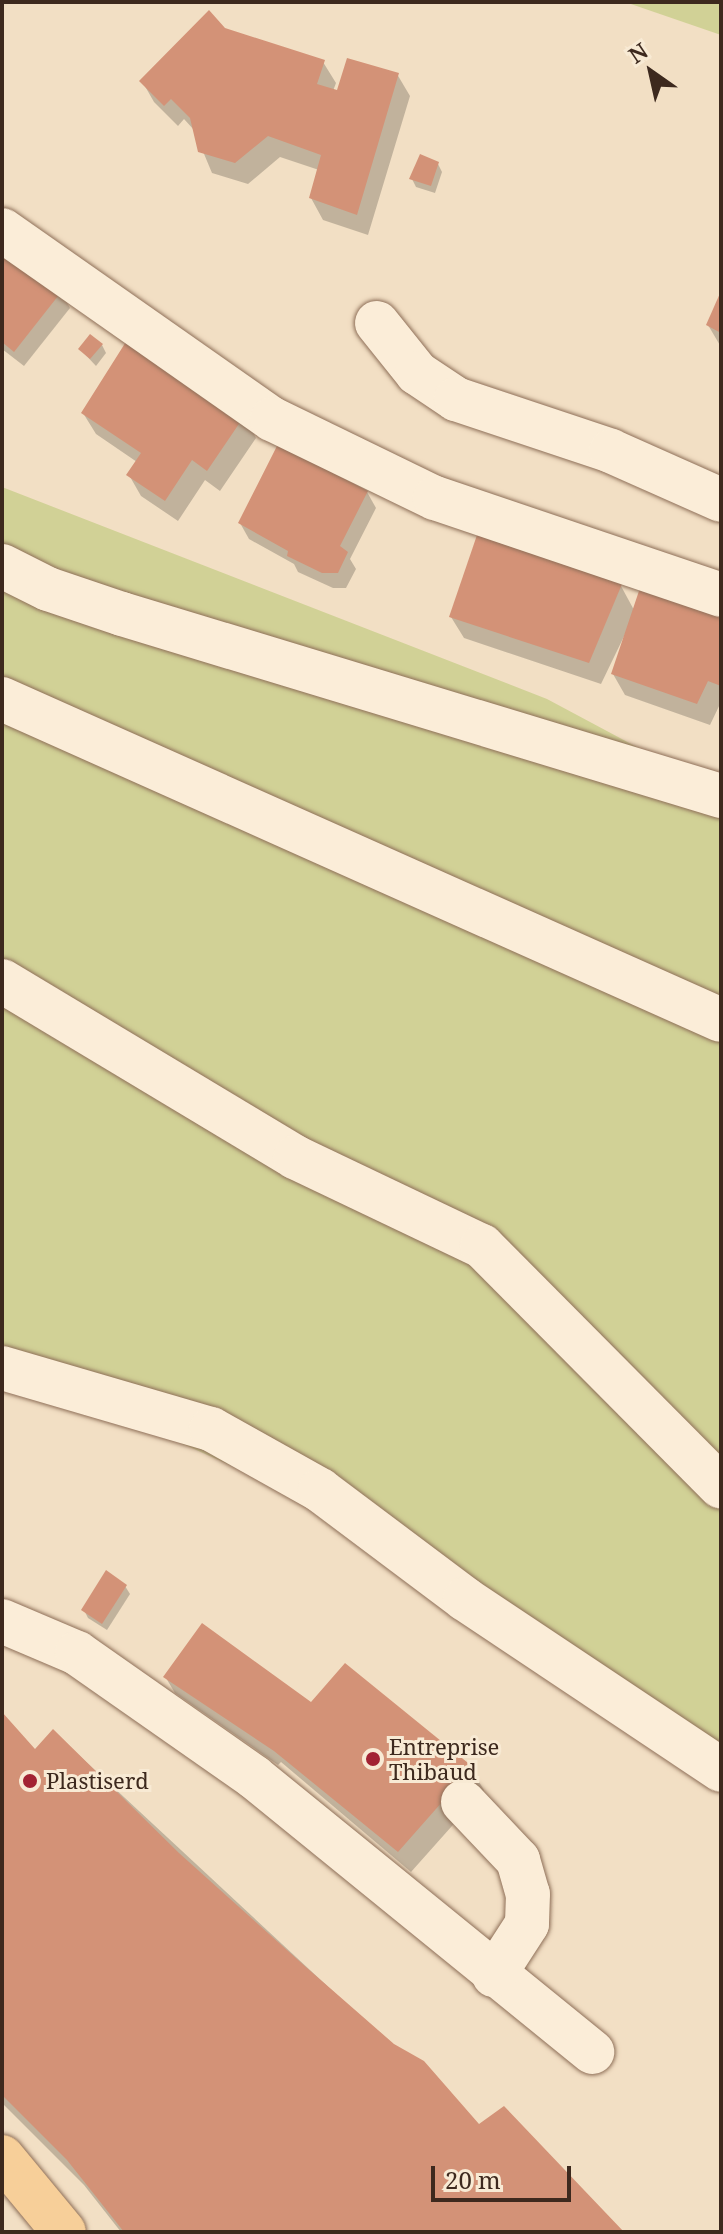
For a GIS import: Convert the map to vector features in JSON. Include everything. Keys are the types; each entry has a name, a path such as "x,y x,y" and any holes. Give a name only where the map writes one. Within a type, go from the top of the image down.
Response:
{"main road":[{"path":"2,2157 64,2232"}],"street":[{"path":"2,230 272,419 435,498 721,595"},
{"path":"377,323 417,373 456,399 611,451 721,500"},
{"path":"2,566 48,589 122,614 721,796"},
{"path":"2,699 721,1020"},
{"path":"2,981 295,1157 482,1246 721,1487"},
{"path":"2,1368 211,1429 320,1490 465,1599 721,1770"},
{"path":"2,1621 77,1653 254,1777 592,2052"},
{"path":"463,1802 518,1860 528,1894 527,1924 494,1975"}],"green space":[{"path":"625,2 721,2 721,35"},
{"path":"2,487 547,699 721,792 721,1766 319,1505 2,1363"}],"building":[{"path":"209,10 225,28 325,60 317,84 337,90 347,58 399,73 357,215 309,198 321,155 268,136 235,163 198,152 190,118 171,99 164,106 139,81"},
{"path":"420,154 439,162 431,186 409,179"},
{"path":"2,245 62,291 14,352 2,342"},
{"path":"721,291 721,333 706,325"},
{"path":"90,334 103,344 90,359 78,349"},
{"path":"129,337 245,415 207,471 192,460 165,501 126,475 141,453 81,413"},
{"path":"278,444 368,491 340,546 348,552 338,573 322,573 287,556 288,551 238,523"},
{"path":"477,535 622,584 589,663 449,617"},
{"path":"642,582 721,608 721,686 708,681 697,704 611,674"},
{"path":"106,1570 127,1585 102,1624 81,1610"},
{"name":"Entreprise Thibaud","path":"202,1623 311,1702 345,1663 473,1767 398,1852 274,1751 163,1677"},
{"path":"2,1712 35,1749 53,1729 179,1853 307,1968 394,2044 424,2061 479,2124 504,2106 624,2232 124,2232 67,2160 2,2095"}],"place":[{"name":"Entreprise Thibaud","path":"373,1759"},
{"name":"Plastiserd","path":"30,1781"}]}
